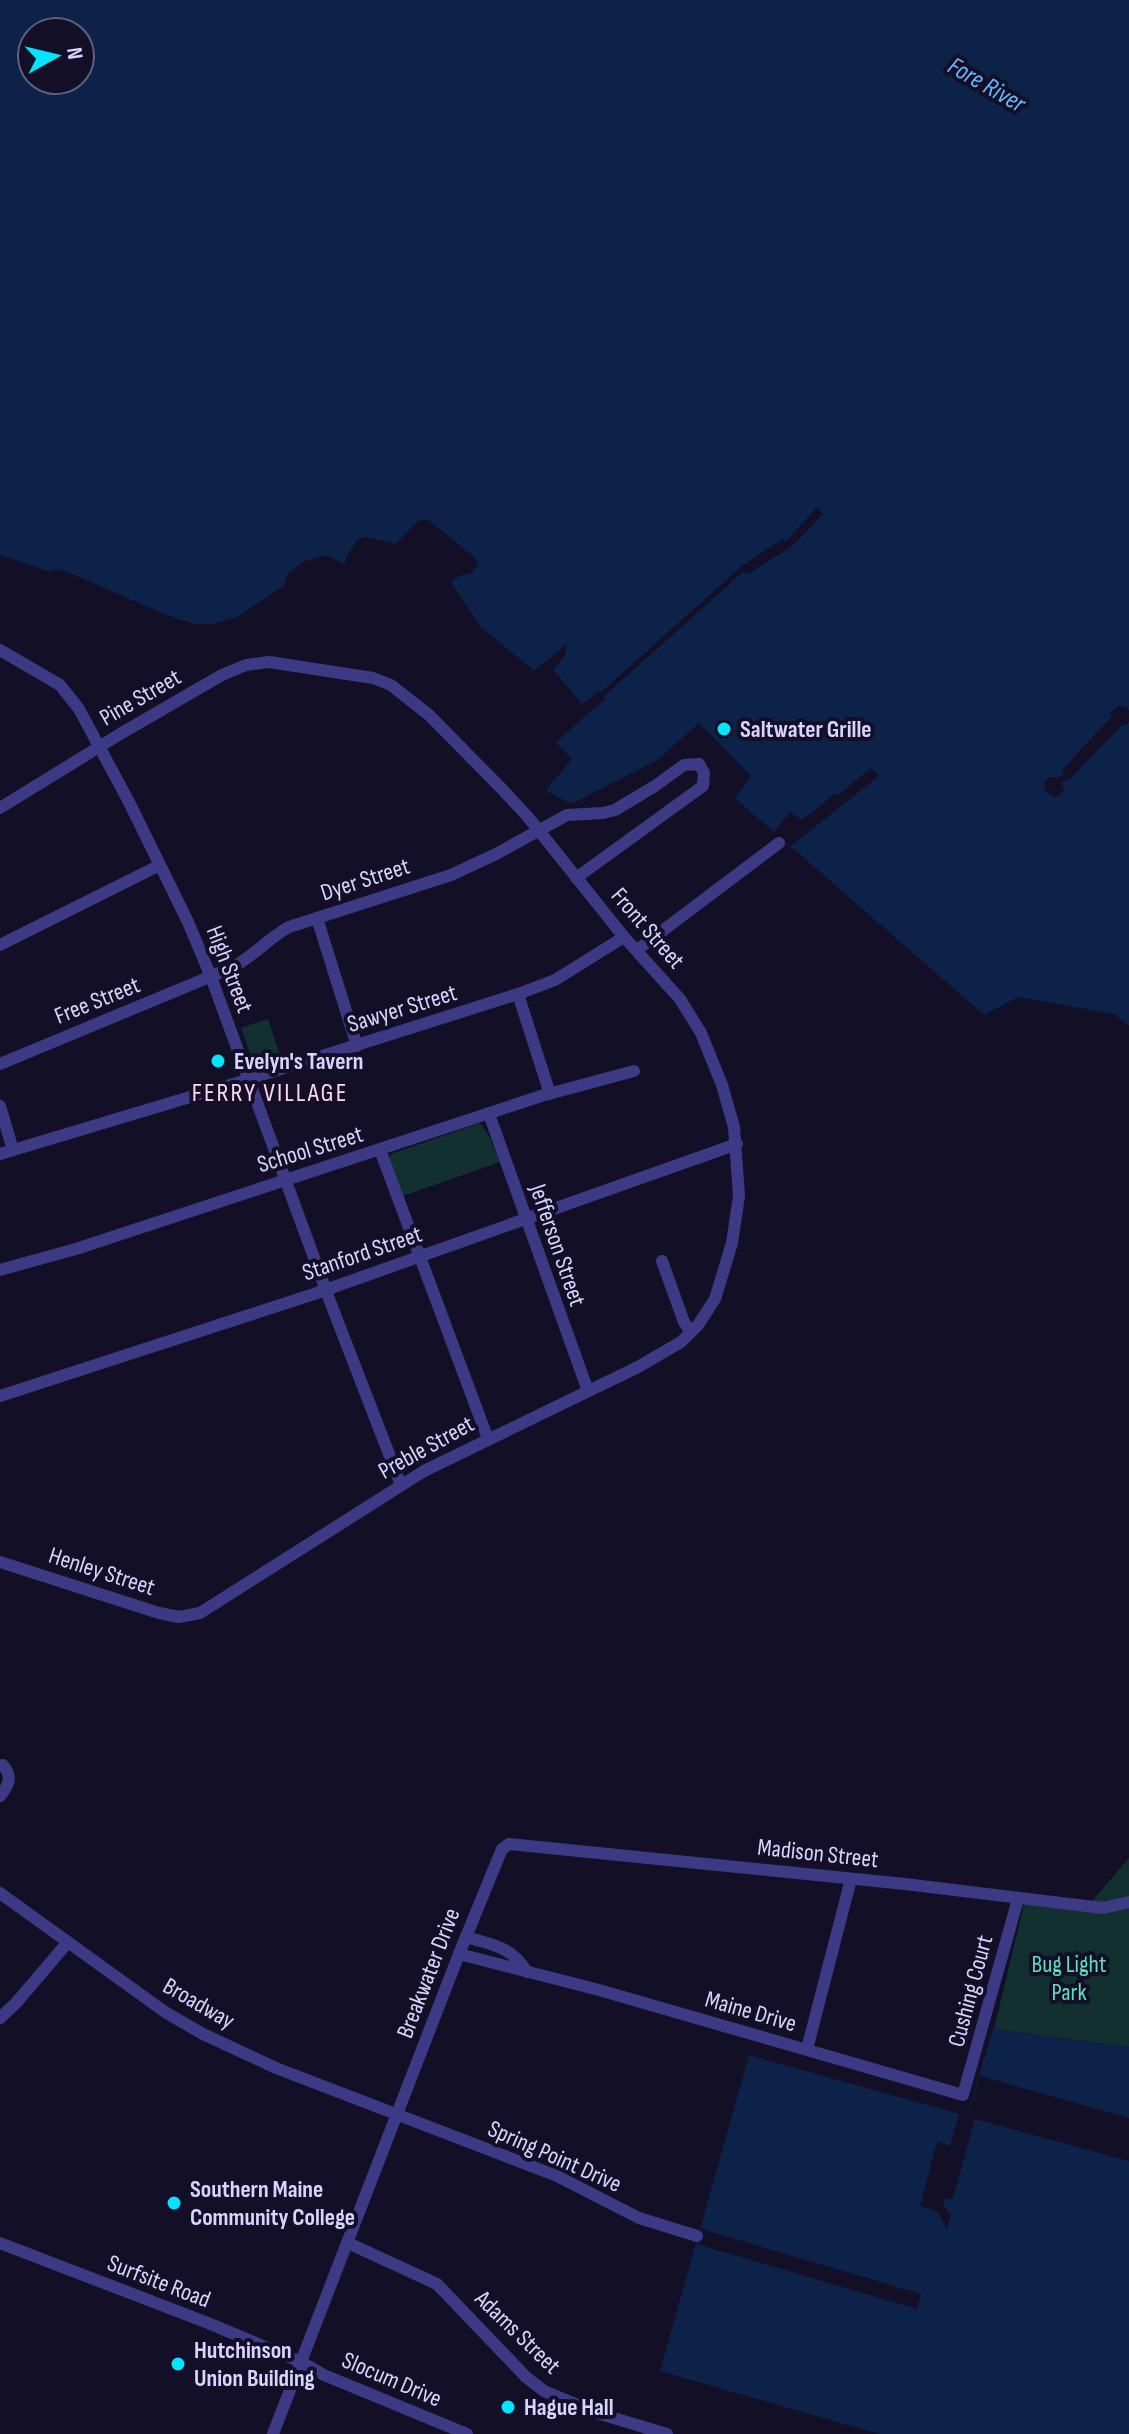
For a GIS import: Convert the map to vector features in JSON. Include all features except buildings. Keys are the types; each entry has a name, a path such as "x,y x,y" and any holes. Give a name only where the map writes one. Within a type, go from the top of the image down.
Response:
{"street":[{"name":"High Street","path":"0,650 60,685 79,709 188,922 401,1485"},
{"name":"Pine Street","path":"0,808 211,681 246,665 269,662 315,669"},
{"name":"Front Street","path":"315,669 373,678 391,685 429,715 539,832 624,937 680,999 701,1033 722,1085 737,1144 739,1207 715,1299 691,1332"},
{"name":"Dyer Street","path":"211,977 254,955 278,933 451,875 567,815 615,810 684,765 699,764 704,773 703,786 576,878"},
{"path":"637,950 779,843"},
{"path":"0,945 160,865"},
{"path":"317,918 357,1046"},
{"name":"Sawyer Street","path":"6,1152 249,1080 518,994 555,980 624,937"},
{"name":"Free Street","path":"0,1064 211,977"},
{"path":"518,994 550,1094"},
{"name":"School Street","path":"0,1270 79,1248 550,1094 634,1071"},
{"path":"0,1106 6,1152"},
{"name":"Jefferson Street","path":"489,1114 588,1391"},
{"name":"Stanford Street","path":"0,1396 326,1289 737,1144"},
{"path":"380,1150 488,1439"},
{"path":"662,1261 684,1322 691,1332"},
{"name":"Preble Street","path":"190,1616 214,1605 401,1485 488,1439 659,1357 691,1332"},
{"name":"Henley Street","path":"0,1562 159,1613 190,1616"},
{"path":"0,1796 10,1779 3,1765"},
{"name":"Madison Street","path":"502,1849 518,1843 1103,1908 1129,1902"},
{"name":"Breakwater Drive","path":"273,2434 502,1849"},
{"path":"807,2049 851,1879"},
{"name":"Broadway","path":"0,1893 165,2012 203,2034 276,2068 396,2114"},
{"name":"Cushing Court","path":"963,2095 1018,1899"},
{"name":"Maine Drive","path":"466,1937 504,1948 518,1957 527,1972"},
{"path":"0,2018 10,2011 68,1942"},
{"name":"Maine Drive","path":"459,1954 599,1990 963,2095"},
{"name":"Spring Point Drive","path":"396,2114 557,2176 639,2218 697,2236"},
{"name":"Surfsite Road","path":"0,2243 301,2362"},
{"name":"Adams Street","path":"348,2243 437,2284 526,2377 544,2391 597,2413 667,2434"},
{"name":"Slocum Drive","path":"301,2362 324,2375 467,2434"}],"green space":[{"path":"268,1019 281,1058 255,1067 241,1028"},
{"path":"480,1123 500,1162 403,1196 389,1159 391,1154"},
{"name":"Bug Light Park","path":"1129,1858 1129,2047 994,2029 1025,1900 1087,1907"}],"water":[{"name":"Fore River","path":"0,0 1129,0 1129,1026 1114,1014 1018,997 984,1015 735,798 751,776 699,723 656,761 571,804 546,790 572,759 556,743 589,712 553,670 565,655 567,644 534,671 481,627 452,580 466,573 472,565 424,524 390,552 369,548 358,551 352,563 316,566 232,623 196,629 114,593 0,555"},
{"path":"993,2029 1129,2047 1129,2434 879,2434 660,2371 749,2055 967,2116"}],"pier":[{"path":"817,507 823,514 791,547 748,574 743,572 590,712 583,704 598,691 600,693 742,566 783,539 786,542"},
{"path":"427,519 474,557 478,564 472,572 467,575 463,572 468,565 430,530 424,529 397,552 366,550 342,572 318,569 309,573 283,596 234,627 209,633 195,633 150,616 113,597 45,575 56,569 68,572 164,614 194,624 211,624 237,617 255,605 283,586 288,574 304,561 326,555 345,563 358,539 366,537 396,544 419,520"},
{"path":"1118,706 1126,707 1129,711 1129,722 1125,726 1123,724 1069,780 1062,783 1064,790 1058,797 1051,795 1045,790 1044,783 1049,777 1058,778 1064,773 1062,770"},
{"path":"871,768 879,776 791,846 774,832 790,812 802,820"},
{"path":"980,2076 1129,2118 1129,2161 975,2119 953,2198 943,2200 951,2216 947,2229 937,2211 920,2206 937,2142 950,2146 959,2114 968,2116"},
{"path":"701,2229 921,2294 917,2309 697,2244"}],"place":[{"name":"Saltwater Grille","path":"724,729"},
{"name":"Evelyn's Tavern","path":"218,1061"},
{"name":"Southern Maine Community College","path":"174,2203"},
{"name":"Hutchinson Union Building","path":"178,2364"},
{"name":"Hague Hall","path":"508,2407"}],"district":[{"name":"FERRY VILLAGE","path":"270,1092"}]}
